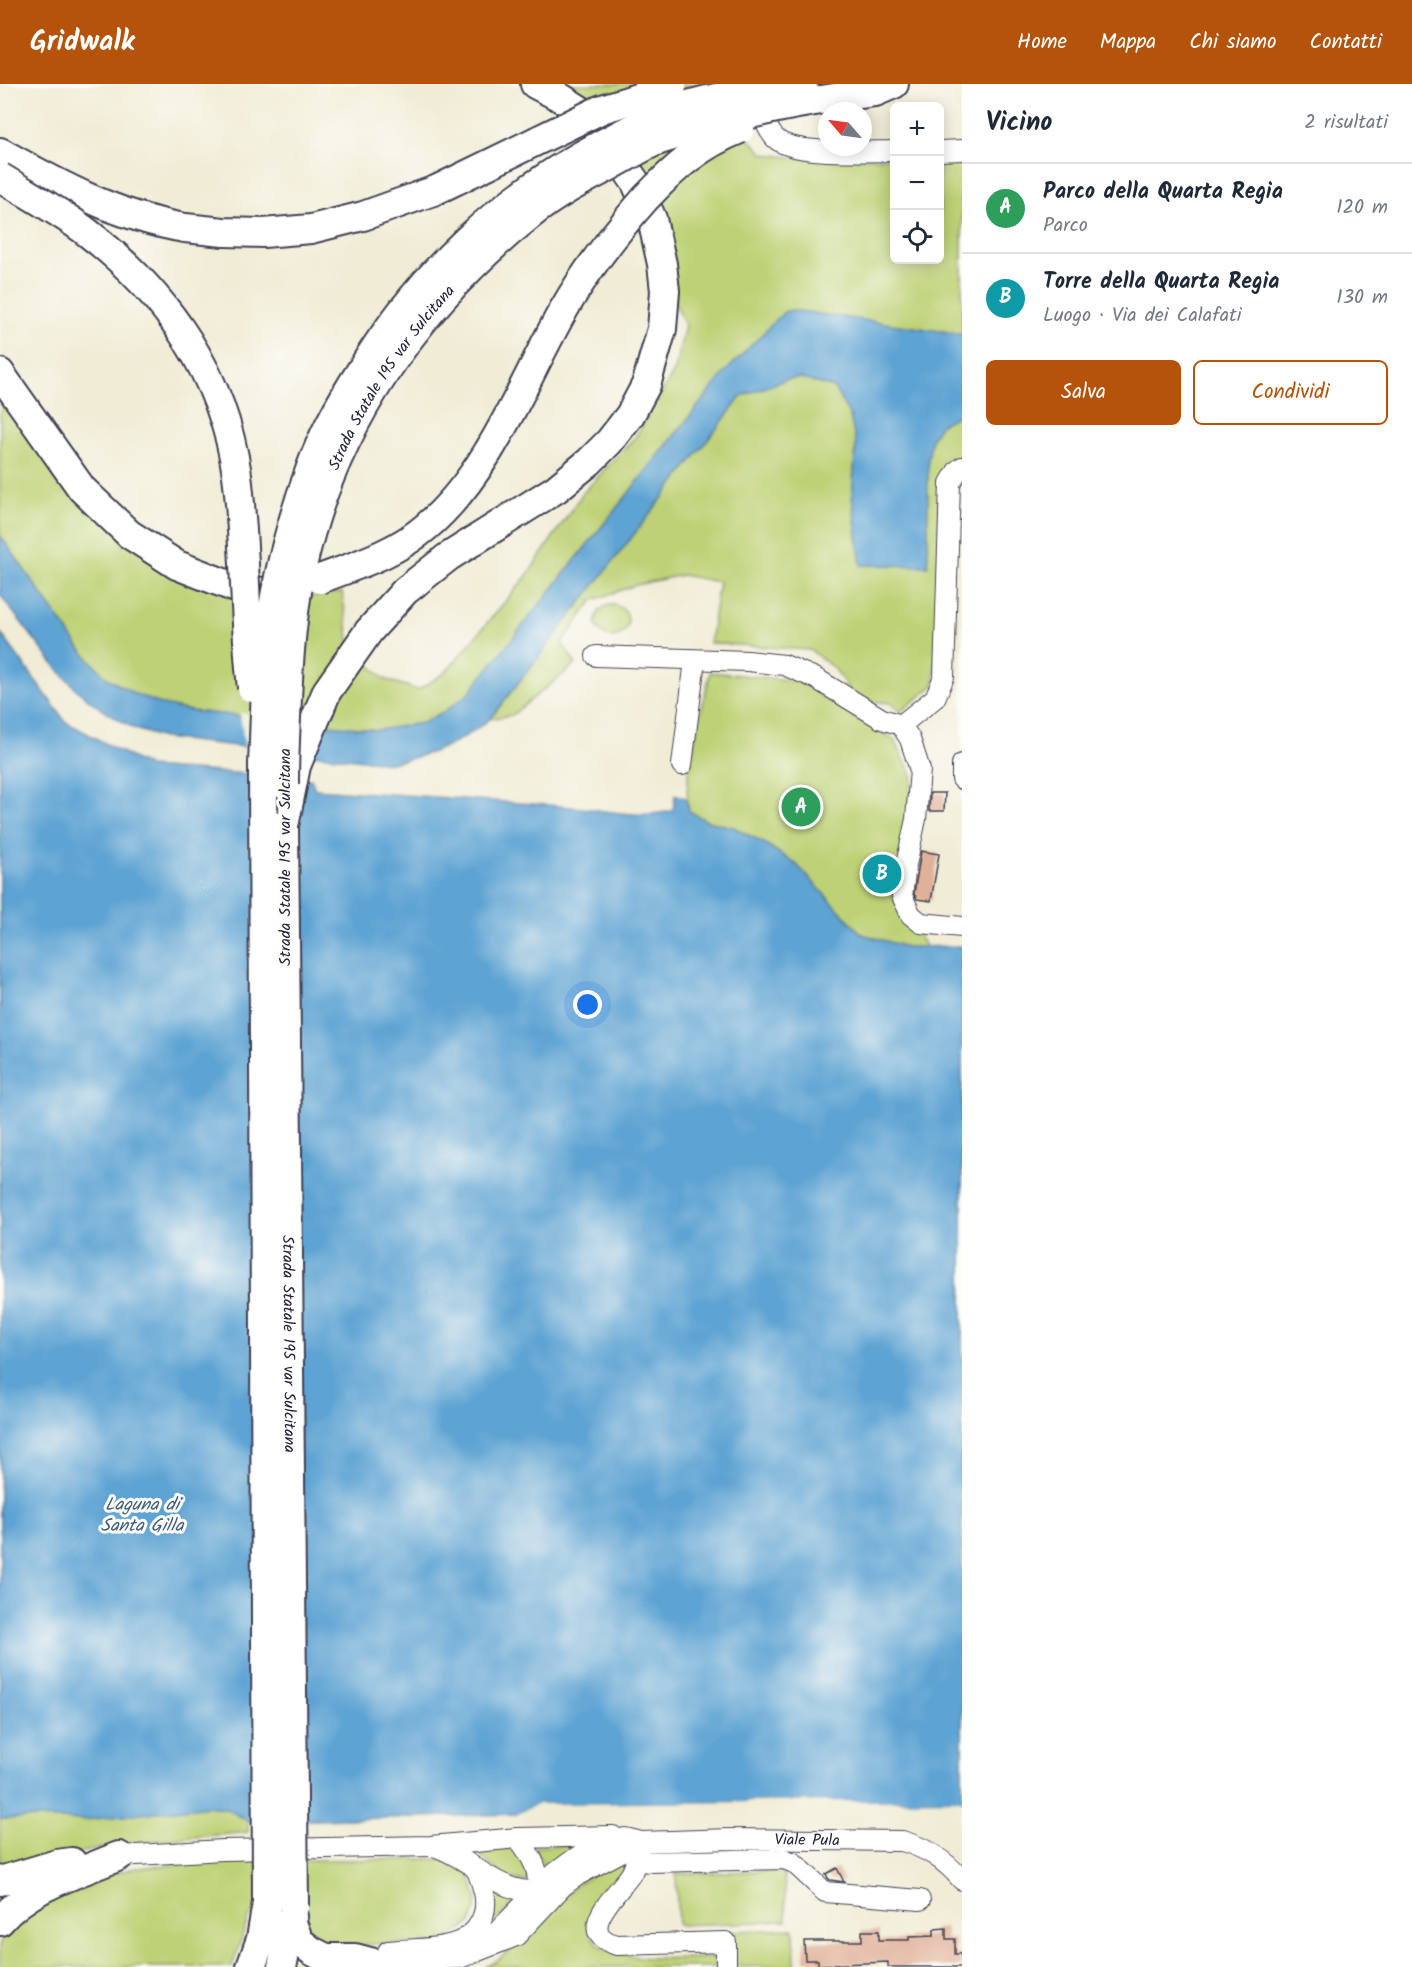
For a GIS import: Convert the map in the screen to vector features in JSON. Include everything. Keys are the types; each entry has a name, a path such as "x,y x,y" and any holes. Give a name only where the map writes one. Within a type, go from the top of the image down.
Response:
{"highway":[{"path":"284,826 296,766 327,691 369,631 405,591 448,557 556,489 589,462 609,442 630,415 646,385 662,328 665,291 662,264 652,219 636,183 601,132 580,110 535,84"},
{"path":"0,152 74,193 137,217 185,228 224,232 263,233 311,229 363,216 436,190 602,109 642,95 687,84"},
{"name":"Strada Statale 195 var Sulcitana","path":"251,1967 261,1939 285,1911 263,764 271,624 278,579 292,524 310,469 342,400 397,316 420,288 467,239 516,197 572,160 639,124 686,106 735,94 803,84"},
{"name":"Strada Statale 195 var Sulcitana","path":"282,1967 285,1911 284,748 291,632 301,571 317,512 334,466 358,416 395,357 435,304 485,253 532,213 585,179 654,142 730,118 805,102 875,92 894,84"},
{"path":"0,373 82,489 129,534 177,565 236,588 274,594 316,587 320,579 387,554 426,528 453,499 479,467 565,307 616,231 673,169 709,143 738,130 818,110 847,96"},
{"path":"0,177 87,232 131,269 166,307 199,358 223,415 237,473 251,681 263,764"},
{"path":"0,1881 57,1864 119,1856"},
{"path":"0,1921 6,1914 39,1891 119,1856"},
{"path":"285,1911 299,1941 312,1951 326,1958 363,1963"}],"street":[{"path":"756,84 769,129 776,139 786,146 816,150 890,151"},
{"path":"944,151 962,150"},
{"path":"944,152 962,157"},
{"path":"901,725 935,698 944,677 950,483 958,470 962,468"},
{"path":"596,656 784,665 815,678 882,719 901,725 910,739 920,770 916,819 902,896 911,915 921,923 962,927"},
{"path":"682,765 695,660"},
{"path":"962,764 962,779"},
{"path":"119,1856 223,1850 431,1846 518,1838 611,1836 634,1847 648,1862 784,1859 795,1863 825,1892 920,1900"},
{"path":"501,1942 521,1920 537,1890 537,1869 530,1854 518,1838"},
{"name":"Viale Pula","path":"634,1847 730,1839 886,1839 917,1845 939,1858 962,1880"},
{"path":"431,1846 450,1851 504,1885 523,1891 550,1886 593,1858 607,1859"},
{"path":"363,1963 460,1958 516,1936 563,1886 607,1859 634,1847"},
{"path":"479,1950 537,1890 574,1859 593,1848 634,1847"},
{"path":"634,1847 632,1872 598,1918 598,1933 605,1942 617,1945 726,1942 726,1967"},
{"path":"363,1963 390,1950 452,1945 469,1937 478,1928 485,1912 484,1889 476,1868"}],"green space":[{"path":"562,84 731,84 749,139 764,154 798,158 890,158 890,264 944,264 944,160 962,165 962,334 792,310 784,312 726,371 468,694 445,711 422,723 378,730 191,711 163,705 135,694 107,678 81,650 0,535 0,392 77,500 264,604 342,592 350,645 384,679 418,690 445,673 526,577 583,493 636,436 675,370 685,325 675,303 669,231 641,163"},
{"path":"800,378 834,388 850,416 856,443 852,496 861,565 928,459 932,438 941,424 962,416 962,459 948,464 939,477 941,567 934,685 900,712 891,703 869,701 851,693 835,669 810,650 710,643 719,582 682,575 636,585 593,600 562,643 576,664 512,715 490,719 742,396 787,379"},
{"path":"612,605 623,610 628,621 623,632 612,637 601,632 596,621 601,610"},
{"path":"710,672 799,681 855,718 894,739 913,777 898,887 892,896 926,947 906,947 862,934 796,864 764,843 733,827 707,821 689,811 687,797 690,762"},
{"path":"209,1806 227,1809 248,1821 248,1832 130,1843 67,1855 0,1873 0,1819 86,1820"},
{"path":"569,1845 571,1851 547,1871 534,1847"},
{"path":"510,1848 519,1856 529,1873 527,1882 502,1876 481,1856 478,1849"},
{"path":"632,1856 619,1881 603,1894 592,1910 588,1931 594,1939 600,1945 625,1955 654,1958 712,1958 718,1967 485,1967 497,1961 519,1942 578,1883"},
{"path":"443,1859 463,1869 469,1876 477,1896 476,1908 470,1924 442,1942 333,1947 314,1940 299,1916 249,1916 232,1967 0,1967 0,1936 9,1923 43,1900 88,1880 130,1869 206,1861"},
{"path":"784,1870 786,1921 678,1925 676,1874"},
{"path":"499,1893 514,1900 514,1903 497,1920 494,1920 492,1901"},
{"path":"794,1929 795,1966 733,1967 732,1931"}],"water":[{"path":"792,310 962,334 962,416 941,424 932,438 928,459 928,566 861,565 852,496 856,443 850,416 834,388 800,378 787,379 742,396 490,719 444,748 391,763 163,738 135,729 101,709 79,692 55,666 0,595 0,535 81,650 107,678 135,694 163,705 191,711 378,730 422,723 445,711 468,694 726,371 784,312"},
{"name":"Laguna di Santa Gilla","path":"0,632 66,722 149,767 250,774 276,780 311,779 315,789 541,804 636,814 673,810 675,795 686,798 689,811 707,821 733,827 764,843 796,864 862,934 906,947 962,946 962,1800 538,1804 517,1814 282,1821 248,1821 227,1809 209,1806 86,1820 0,1819"}],"pier":[{"path":"240,713 289,717 289,754 245,749"},
{"path":"962,1800 962,1803 539,1807 524,1814 517,1814 538,1804"}],"building":[{"path":"930,793 945,793 944,811 929,811"},
{"path":"921,851 939,854 931,901 917,899 914,894"},
{"path":"837,1868 844,1882 830,1880 826,1874"},
{"path":"946,1928 946,1939 955,1939 955,1954 962,1954 962,1967 888,1967 888,1962 818,1965 818,1960 805,1960 804,1941 862,1941 862,1931 879,1931 879,1940 909,1940 909,1937 934,1936 934,1929"}],"place":[{"name":"Parco della Quarta Regia","path":"801,807"},
{"name":"Torre della Quarta Regia","path":"882,874"}]}
